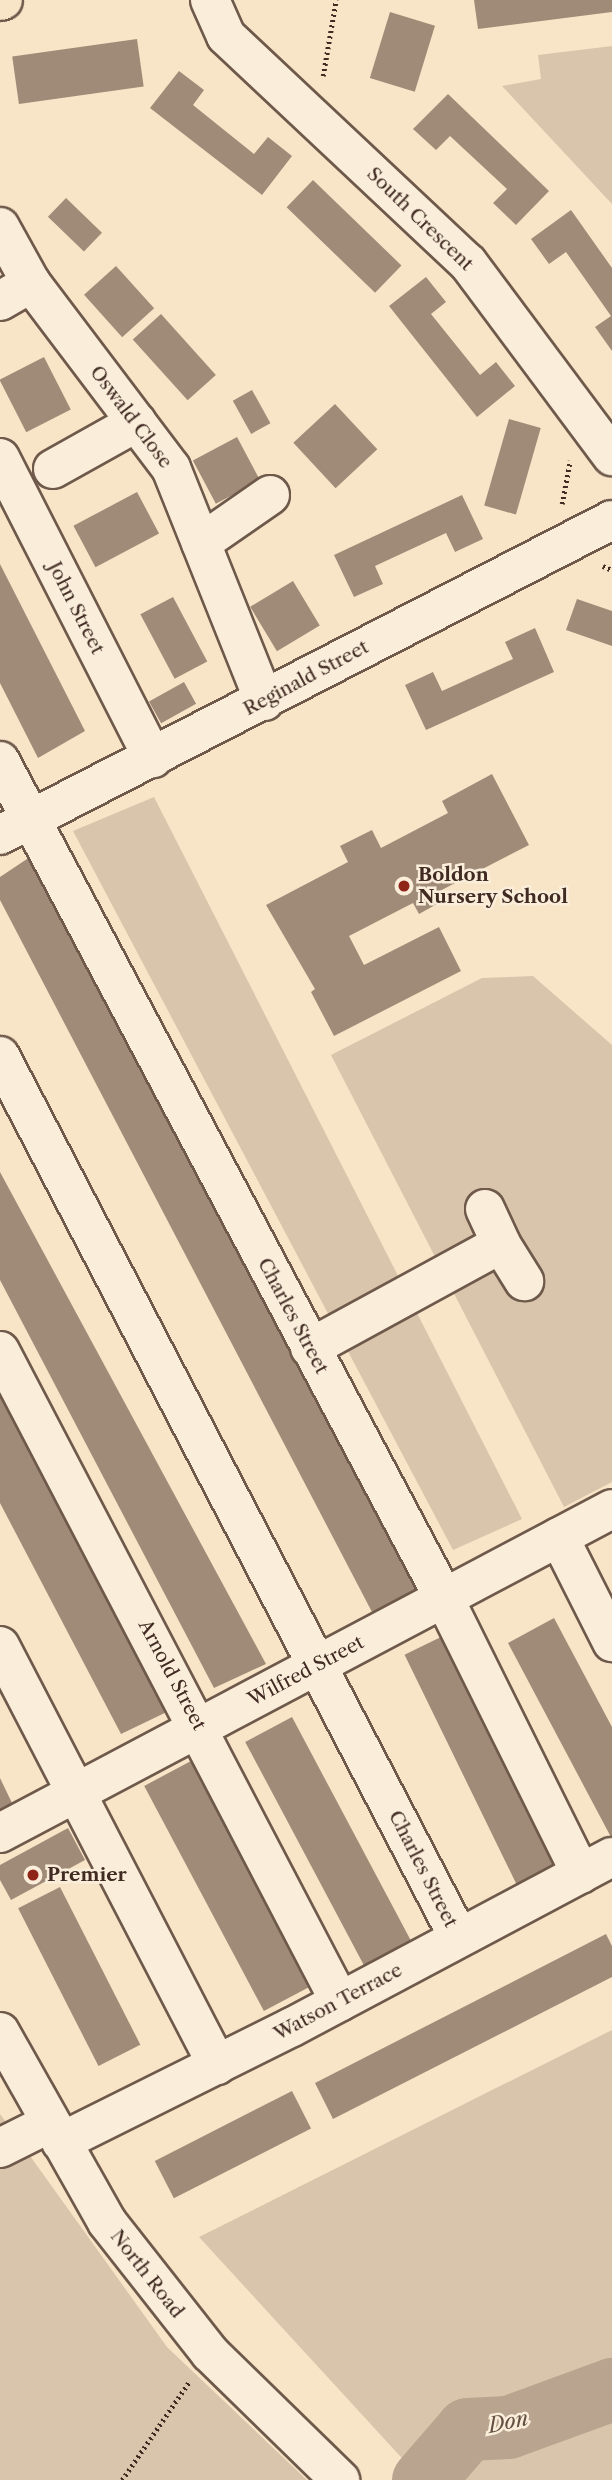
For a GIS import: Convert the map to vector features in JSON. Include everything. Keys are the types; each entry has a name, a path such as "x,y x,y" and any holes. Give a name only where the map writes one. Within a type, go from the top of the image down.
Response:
{"street":[{"name":"South Crescent","path":"210,0 226,36 468,263 612,456"},
{"name":"Oswald Close","path":"0,227 16,292 136,422 171,468 264,701"},
{"path":"53,469 136,422"},
{"name":"John Street","path":"0,458 153,758"},
{"path":"201,544 270,495"},
{"name":"Reginald Street","path":"15,828 612,520"},
{"name":"Charles Street","path":"0,761 15,828 310,1348 444,1598 596,1865"},
{"name":"Charles Street","path":"0,1056 459,1938"},
{"path":"485,1209 501,1244 524,1281"},
{"path":"310,1348 501,1244"},
{"name":"Arnold Street","path":"0,1351 199,1727 340,2002"},
{"name":"Wilfred Street","path":"0,1833 612,1509"},
{"path":"559,1537 612,1642"},
{"path":"0,1646 217,2064"},
{"name":"Watson Terrace","path":"0,2148 56,2132 217,2064 340,2002 596,1865"},
{"name":"North Road","path":"0,2032 107,2222 210,2353 340,2480"}],"path":[{"path":"316,119 337,0"},
{"path":"122,2480 210,2353"}],"shaded area":[{"path":"612,46 612,204 502,86 541,79 538,55"},
{"path":"154,797 522,1519 453,1550 73,831"},
{"path":"533,976 612,1045 612,1482 564,1507 331,1055 482,978"},
{"path":"612,2030 612,2480 422,2480 199,2237"},
{"path":"0,2114 167,2347 307,2480 0,2480"}],"building":[{"path":"474,0 612,0 612,12 478,29"},
{"path":"390,12 435,26 415,92 370,78"},
{"path":"137,39 144,87 19,104 12,57"},
{"path":"179,71 204,90 193,105 254,154 268,137 292,156 262,195 150,108"},
{"path":"448,94 549,191 516,225 493,203 507,189 450,136 436,150 413,129"},
{"path":"313,180 401,265 375,293 287,207"},
{"path":"66,198 102,233 84,251 48,217"},
{"path":"571,210 612,268 612,351 595,327 611,316 566,252 549,264 531,239"},
{"path":"116,266 154,308 122,337 84,295"},
{"path":"426,277 446,302 431,314 480,375 496,362 515,386 477,417 389,306"},
{"path":"161,314 216,375 188,400 133,339"},
{"path":"44,357 71,410 26,432 0,379"},
{"path":"252,390 270,423 251,434 233,401"},
{"path":"335,404 377,449 336,488 293,443"},
{"path":"509,419 541,428 516,515 484,506"},
{"path":"237,437 260,480 216,504 193,460"},
{"path":"137,492 159,533 95,567 73,526"},
{"path":"462,495 483,539 455,552 446,533 375,566 383,584 354,597 334,555"},
{"path":"0,564 85,731 38,758 0,683"},
{"path":"293,581 320,626 277,651 250,607"},
{"path":"173,597 207,661 175,679 140,614"},
{"path":"577,599 612,611 612,646 566,630"},
{"path":"535,628 554,672 426,730 405,685 433,672 442,691 513,659 505,642"},
{"path":"184,682 196,704 161,723 149,701"},
{"path":"492,774 529,845 432,895 437,904 419,914 413,903 349,936 364,965 439,927 461,971 334,1036 311,992 315,989 266,905 348,862 340,846 372,830 381,848 448,813 442,801"},
{"path":"30,857 424,1587 372,1612 0,900 0,877"},
{"path":"0,1172 266,1664 214,1688 0,1280"},
{"path":"0,1390 173,1709 121,1734 0,1503"},
{"path":"554,1618 612,1727 612,1839 508,1643"},
{"path":"445,1635 557,1864 516,1884 405,1655"},
{"path":"292,1717 412,1943 365,1968 245,1742"},
{"path":"191,1761 311,1986 264,2011 144,1786"},
{"path":"0,1778 12,1803 0,1810"},
{"path":"68,1828 85,1860 11,1900 0,1880 0,1865"},
{"path":"60,1887 140,2045 98,2066 18,1908"},
{"path":"606,1934 612,1946 612,1977 333,2119 315,2083"},
{"path":"292,2091 311,2128 174,2198 155,2161"}],"waterway":[{"name":"Don","path":"423,2480 467,2429 508,2427 612,2389"}],"place":[{"name":"Boldon Nursery School","path":"404,886"},
{"name":"Premier","path":"33,1875"}]}
